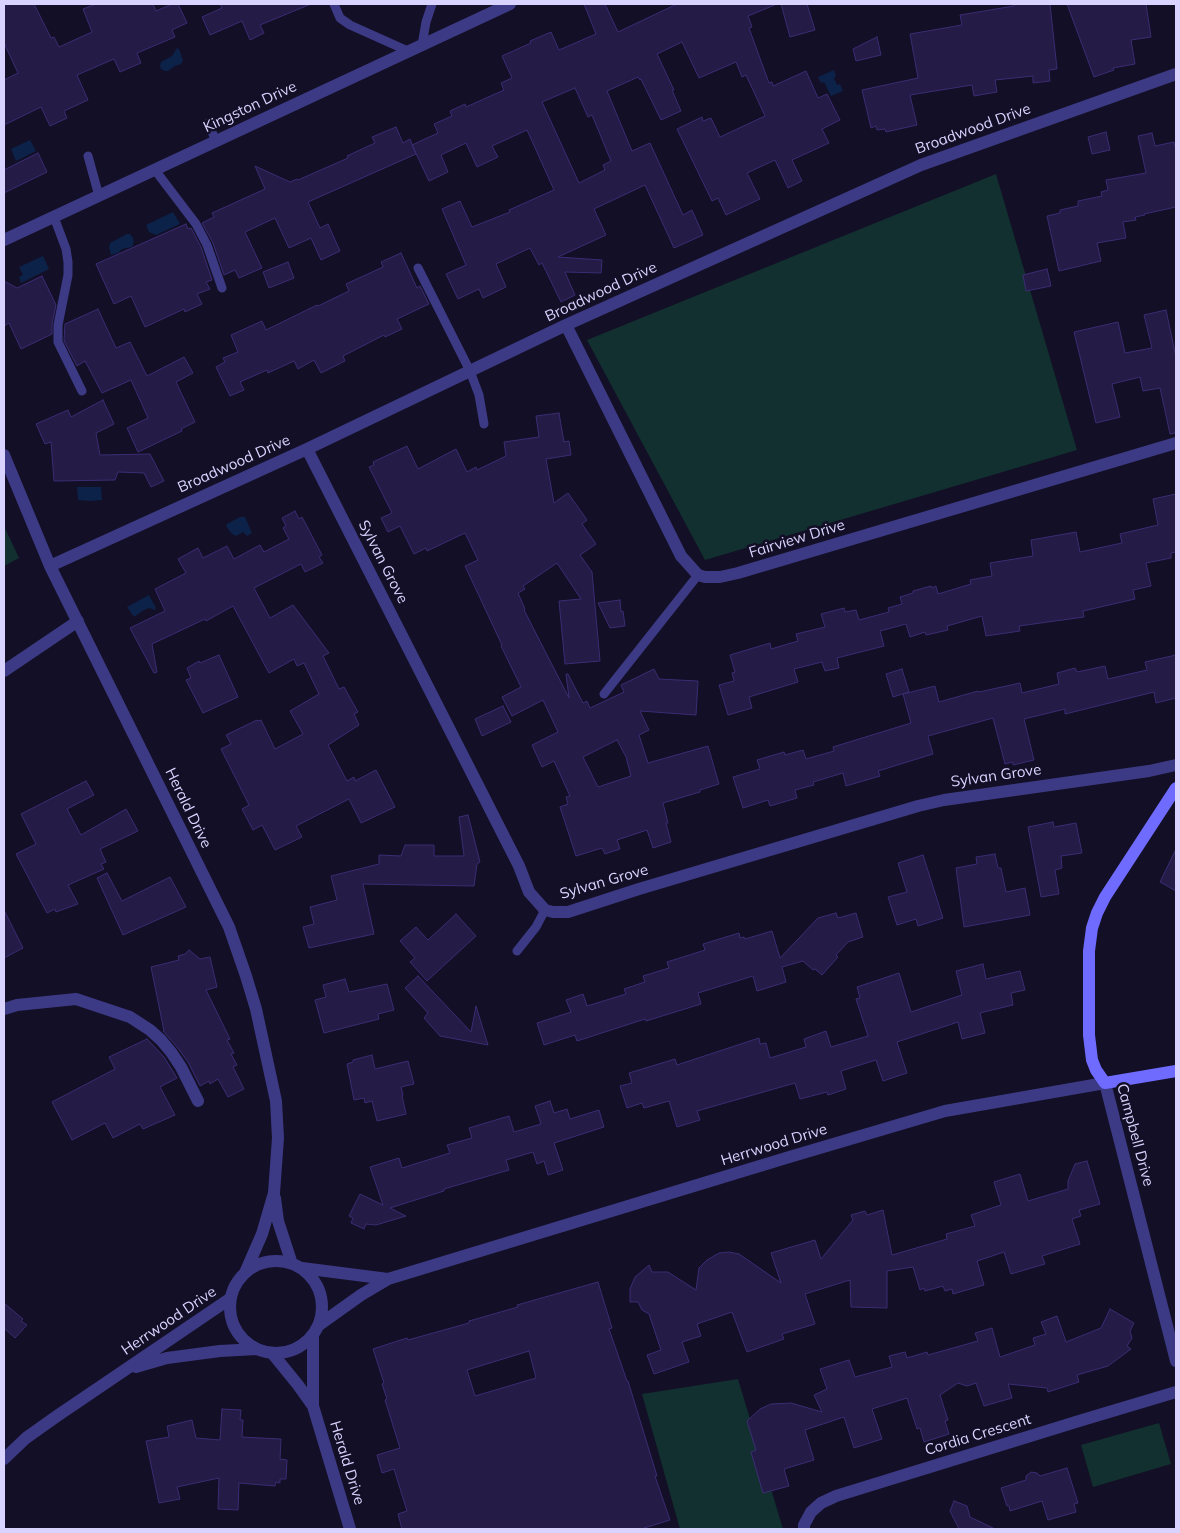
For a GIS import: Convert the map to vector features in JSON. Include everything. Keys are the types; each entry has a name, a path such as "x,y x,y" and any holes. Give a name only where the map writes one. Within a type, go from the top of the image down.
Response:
{"street":[{"name":"Kingston Drive","path":"4,240 510,4"},
{"name":"Broadwood Drive","path":"50,566 307,449 566,325 921,165 1176,74"},
{"path":"566,325 681,556 698,575"},
{"name":"Fairview Drive","path":"698,575 720,577 738,573 1176,443"},
{"name":"Sylvan Grove","path":"307,449 519,866 529,892 545,910 568,912 918,806 944,800 1150,771 1176,764"},
{"name":"Herald Drive","path":"4,456 50,566 229,927 256,1009 276,1101 278,1138 274,1193 262,1234 245,1273"},
{"path":"4,671 78,621"},
{"name":"Campbell Drive","path":"1176,788 1097,913 1092,928 1089,951 1089,1035 1092,1060 1105,1083 1176,1361"},
{"path":"4,1009 17,1005 76,1000 130,1017 150,1030 171,1052 182,1067 198,1101"},
{"name":"Herrwood Drive","path":"316,1330 361,1294 388,1279 786,1158 945,1111 1176,1070"},
{"name":"Herald Drive","path":"274,1193 278,1221 296,1266"},
{"path":"282,1261 296,1266 310,1276 318,1287 322,1300 322,1312 316,1330 302,1346 288,1352 272,1353 257,1349 244,1341 235,1328 230,1314 231,1298 236,1285 245,1273 256,1266 282,1261"},
{"name":"Herrwood Drive","path":"296,1266 388,1279"},
{"name":"Herrwood Drive","path":"4,1459 26,1438 231,1298"},
{"name":"Herald Drive","path":"313,1406 316,1330"},
{"name":"Herrwood Drive","path":"125,1370 167,1358 220,1351 257,1349"},
{"name":"Herald Drive","path":"272,1353 313,1406 350,1529"},
{"name":"Cordia Crescent","path":"804,1529 804,1525 811,1512 821,1503 836,1496 1079,1420 1176,1392"}],"lane":[{"path":"334,4 340,18 350,25 408,51"},
{"path":"422,45 426,22 432,4"},
{"path":"208,123 216,141"},
{"path":"88,156 98,196"},
{"path":"155,170 196,224 207,245 222,288"},
{"path":"54,217 66,249 68,262 68,275 58,325 58,342 82,391"},
{"path":"418,268 470,371 479,396 484,424"},
{"path":"604,694 698,575"},
{"path":"517,951 536,927 545,910"}],"green space":[{"path":"996,174 1077,450 705,560 587,340"},
{"path":"4,526 19,558 4,566"},
{"path":"738,1379 783,1529 680,1529 642,1394"},
{"path":"1159,1423 1171,1464 1093,1487 1081,1445"}],"water":[{"path":"177,48 183,60 181,64 168,71 161,69 161,62 172,56"},
{"path":"834,70 836,76 834,78 837,85 840,84 843,91 831,96 824,82 821,83 818,77"},
{"path":"30,140 36,151 16,161 11,149"},
{"path":"173,212 180,224 156,235 149,232 146,225"},
{"path":"130,234 133,238 132,247 122,249 118,253 111,255 110,243"},
{"path":"43,256 49,269 21,283 19,277 23,275 19,267"},
{"path":"77,487 101,487 102,500 78,500"},
{"path":"240,517 245,517 252,533 247,536 243,532 236,536 226,526"},
{"path":"149,595 156,608 155,610 149,608 134,617 127,607"}],"building":[{"path":"4,4 34,4 51,38 54,37 59,47 92,32 83,9 96,4 153,4 156,11 172,4 178,4 187,23 172,30 175,37 137,53 141,63 120,72 114,59 77,75 88,100 64,111 67,118 50,126 41,107 4,125 4,80 18,73 4,43"},
{"path":"220,4 311,4 260,25 264,33 250,40 242,21 210,35 202,17 222,8"},
{"path":"584,4 605,4 618,32 677,4 777,4 748,16 752,27 749,28 769,83 772,82 773,86 806,71 818,98 827,94 840,120 822,129 829,143 792,160 802,181 788,188 775,160 747,173 760,199 726,215 718,198 712,201 677,129 702,117 703,121 711,118 720,137 765,116 746,75 742,77 736,62 699,78 682,42 657,54 674,90 672,90 681,111 661,120 641,79 638,77 607,91 632,151 650,143 683,215 692,210 703,235 674,248 645,185 594,209 606,235 558,257 602,260 601,273 565,272 575,295 561,302 542,263 539,265 530,248 496,264 506,287 483,298 479,289 458,299 446,274 466,265 442,209 460,201 472,227 510,212 509,210 554,190 527,130 492,146 498,157 477,167 466,143 441,155 448,172 429,181 412,145 438,133 434,124 452,116 450,111 465,104 466,107 504,90 501,83 512,78 502,56 551,32 559,50 596,34","holes":["575,88 588,117 592,115 611,161 603,165 605,170 579,183 542,102"]},
{"path":"781,4 807,4 815,30 790,37"},
{"path":"1014,4 1050,4 1057,69 1049,70 1050,81 1033,83 1033,76 995,80 997,92 974,96 972,85 910,95 917,125 886,132 885,129 877,130 876,126 871,128 862,90 918,78 910,34 962,25 960,15 1014,6"},
{"path":"1067,4 1146,4 1151,37 1131,40 1135,64 1113,68 1114,70 1094,77"},
{"path":"877,37 881,55 856,61 853,49"},
{"path":"396,127 403,143 410,139 416,154 308,202 320,228 328,224 340,251 321,260 311,238 289,248 275,218 245,232 262,268 239,278 235,270 224,275 213,243 202,223 214,217 212,213 265,189 255,166 290,182 298,180 348,158 347,156 375,143 372,137"},
{"path":"1106,132 1110,150 1092,154 1088,137"},
{"path":"1152,133 1155,146 1174,142 1176,150 1176,207 1144,214 1135,217 1136,220 1123,222 1126,238 1097,243 1101,261 1059,271 1047,216 1060,213 1060,210 1078,206 1078,201 1102,196 1101,192 1108,190 1106,180 1146,173 1138,136"},
{"path":"38,153 47,172 4,193 4,170"},
{"path":"186,224 188,229 191,228 201,247 212,280 206,282 210,289 197,294 202,304 185,312 184,309 145,327 131,296 114,304 96,264"},
{"path":"401,253 417,288 420,286 429,304 397,319 402,329 385,337 384,335 343,356 345,361 321,373 314,360 298,369 294,361 268,373 267,370 240,382 244,390 230,396 216,367 225,362 223,358 238,352 231,335 262,321 266,330 318,306 349,291 346,284 383,267 381,262"},
{"path":"288,262 294,278 269,288 263,272"},
{"path":"1047,269 1051,286 1026,291 1023,275"},
{"path":"42,276 56,305 52,334 21,349 9,323 4,326 4,281 17,288"},
{"path":"98,309 116,348 130,342 147,376 184,357 193,373 176,382 195,422 181,429 182,431 138,452 127,428 148,418 131,380 102,393 85,361 77,366 64,341 65,324"},
{"path":"1166,310 1176,357 1176,433 1170,434 1160,388 1143,391 1140,377 1112,384 1120,417 1096,423 1074,332 1118,322 1125,353 1152,348 1144,315"},
{"path":"103,400 114,424 96,433 100,455 150,454 164,481 151,487 144,473 118,472 115,480 54,481 51,442 45,444 36,424 68,410 71,417"},
{"path":"559,413 564,442 569,441 571,455 546,459 554,503 568,493 587,520 582,524 596,544 580,555 592,572 600,661 565,664 559,601 581,599 557,563 523,586 525,589 518,593 524,610 569,698 566,674 568,674 583,703 587,701 590,708 624,692 621,685 654,669 659,679 698,681 696,715 640,711 649,730 639,735 648,763 708,746 719,784 663,803 671,842 653,848 647,830 617,840 620,849 605,854 602,848 576,856 560,807 568,804 566,797 570,796 554,761 542,767 532,745 558,732 543,700 512,716 502,697 521,687 465,566 478,560 465,533 427,551 426,548 414,554 400,526 388,532 381,518 392,513 369,467 374,465 373,462 407,446 418,469 456,449 467,472 476,467 477,470 506,456 504,442 539,437 536,416","holes":["617,740 626,757 631,776 598,787 583,757"]},
{"path":"1176,494 1176,552 1171,553 1171,558 1146,563 1151,586 1133,590 1135,599 1083,611 1084,617 1019,626 1020,631 986,636 982,616 947,626 948,630 926,635 925,632 910,637 906,624 880,631 884,646 837,658 839,668 825,671 822,662 794,669 798,682 749,697 752,708 728,715 719,685 734,681 732,673 735,672 730,655 770,643 771,649 798,641 796,634 825,627 821,614 844,608 845,612 856,610 859,620 889,612 888,608 902,604 900,597 913,593 913,591 936,586 938,594 971,584 970,580 992,576 990,563 1033,556 1031,540 1076,532 1080,552 1122,543 1120,534 1158,525 1153,499"},
{"path":"295,511 299,519 302,517 322,555 319,557 323,563 305,572 301,564 254,588 270,618 293,605 329,653 323,656 339,689 344,687 358,712 354,714 359,725 328,745 347,781 354,777 355,781 376,770 395,807 361,823 349,799 296,826 302,837 275,850 262,825 253,830 242,809 249,805 221,749 231,744 226,735 257,720 261,720 275,749 303,734 290,711 319,694 304,663 297,666 294,659 269,673 233,606 206,621 205,619 152,644 157,672 154,673 130,628 165,611 155,589 186,573 178,559 198,548 203,558 227,546 234,559 260,545 264,552 289,539 283,528 286,526 282,518"},
{"path":"620,600 625,626 610,628 598,603"},
{"path":"219,655 238,697 203,713 186,680 191,678 187,668 199,661 200,663"},
{"path":"1176,655 1176,698 1156,703 1154,692 1065,714 1065,709 1024,719 1034,760 1013,765 1013,762 1005,764 993,718 928,736 933,754 878,771 880,776 846,786 843,773 813,782 814,785 795,790 797,798 770,806 768,800 743,808 733,777 760,769 757,760 784,752 785,755 803,750 806,759 834,751 833,747 911,723 903,694 935,686 939,702 978,691 1020,683 1022,693 1059,684 1057,673 1075,668 1077,672 1105,666 1108,679 1147,670 1145,662"},
{"path":"902,669 909,692 893,697 886,674"},
{"path":"503,706 511,722 482,736 475,719"},
{"path":"86,781 94,795 67,809 81,835 126,809 138,831 100,849 106,862 101,864 104,869 68,885 78,904 56,912 55,909 47,913 16,854 36,844 21,814"},
{"path":"468,815 480,862 477,864 474,886 363,884 374,934 309,948 303,927 314,924 310,907 337,900 331,876 379,864 379,855 401,856 405,845 434,845 434,856 464,856 459,817"},
{"path":"1053,822 1054,827 1076,823 1082,853 1061,856 1062,868 1055,870 1059,894 1041,897 1028,827"},
{"path":"1176,849 1176,891 1160,882"},
{"path":"995,854 998,868 1001,868 1006,892 1025,888 1030,915 964,927 956,868 977,864 976,857"},
{"path":"923,855 943,918 918,926 916,919 897,925 888,897 907,892 898,863"},
{"path":"107,873 122,901 170,877 186,907 123,935 97,878"},
{"path":"4,910 23,948 4,958"},
{"path":"836,913 838,918 856,913 863,937 848,942 822,975 803,961 782,967 786,982 757,991 753,976 698,993 701,1004 646,1021 645,1019 577,1041 575,1035 544,1045 537,1023 571,1012 566,1000 583,994 587,1006 626,994 624,989 645,982 643,976 669,968 667,962 705,950 703,944 739,933 740,938 744,937 745,939 772,931 780,958 818,918"},
{"path":"456,914 476,936 427,981 410,962 415,958 400,941 416,927 428,940"},
{"path":"189,950 200,959 210,957 217,987 206,990 230,1039 227,1040 234,1053 231,1054 237,1065 233,1067 244,1089 228,1097 218,1079 210,1084 209,1081 200,1086 188,1062 163,1031 151,967 179,960 178,956 185,954"},
{"path":"983,964 986,979 1020,971 1025,990 1011,993 1013,1005 980,1013 985,1033 962,1039 958,1022 897,1042 907,1073 883,1081 876,1060 841,1071 846,1089 828,1095 827,1092 800,1099 795,1083 697,1111 700,1120 677,1127 669,1101 644,1108 642,1103 627,1108 620,1086 632,1083 629,1073 675,1059 677,1065 759,1038 760,1044 766,1043 770,1058 806,1047 804,1039 826,1031 831,1047 868,1036 856,999 860,998 857,987 899,973 911,1012 962,995 956,971"},
{"path":"418,976 471,1032 476,1006 488,1045 440,1036 424,1018 428,1013 405,988"},
{"path":"345,979 349,992 387,984 394,1010 378,1014 379,1019 324,1033 315,1000 326,997 323,985"},
{"path":"147,1039 164,1057 177,1078 160,1087 175,1115 143,1129 140,1124 113,1138 105,1123 72,1140 52,1102 115,1069 109,1057"},
{"path":"372,1055 375,1069 408,1061 414,1084 401,1087 406,1114 377,1121 372,1101 365,1103 364,1098 354,1100 347,1064 353,1062 353,1060"},
{"path":"550,1101 554,1113 567,1109 570,1119 599,1110 604,1127 554,1143 563,1170 548,1175 544,1161 537,1164 533,1152 506,1160 509,1170 444,1189 444,1191 390,1208 406,1216 376,1225 366,1224 364,1229 351,1223 353,1218 349,1216 360,1194 383,1205 370,1167 399,1158 402,1168 450,1153 447,1145 472,1138 469,1128 509,1116 514,1132 541,1124 535,1106"},
{"path":"1087,1161 1100,1204 1079,1210 1081,1216 1072,1219 1080,1244 1042,1256 1045,1264 1011,1274 1004,1252 977,1261 984,1285 953,1294 952,1289 945,1291 943,1286 925,1291 924,1288 920,1290 913,1267 887,1271 887,1308 851,1307 850,1280 805,1294 815,1324 782,1334 784,1339 747,1352 732,1312 697,1324 701,1336 682,1342 689,1362 654,1374 647,1355 661,1350 649,1314 642,1310 638,1302 630,1302 630,1289 635,1277 649,1265 652,1272 668,1272 696,1290 699,1268 707,1260 719,1253 729,1252 739,1254 781,1283 771,1253 815,1240 821,1259 853,1220 851,1215 865,1211 867,1215 883,1210 892,1255 947,1239 946,1234 975,1226 971,1215 1001,1205 994,1182 1020,1174 1028,1201 1068,1189 1068,1181 1075,1164"},
{"path":"598,1282 612,1328 609,1329 628,1381 657,1476 655,1476 670,1520 641,1529 402,1529 398,1514 407,1511 394,1469 382,1473 377,1455 400,1448 385,1400 387,1399 382,1384 384,1383 373,1349 407,1338 408,1340 469,1323 469,1321 518,1307 517,1305","holes":["529,1351 536,1378 475,1396 467,1370"]},
{"path":"4,1303 23,1319 21,1321 27,1325 15,1338 4,1328"},
{"path":"1110,1309 1134,1323 1130,1331 1132,1338 1127,1346 1131,1349 1108,1366 1077,1375 1079,1382 1048,1392 1047,1388 1008,1384 1012,1398 984,1406 976,1383 967,1386 958,1383 940,1395 948,1420 945,1421 949,1434 924,1442 920,1428 917,1429 907,1398 872,1409 882,1439 854,1448 844,1417 805,1430 814,1460 784,1469 789,1486 763,1493 751,1452 756,1450 747,1421 760,1409 771,1404 791,1403 822,1412 814,1395 827,1389 820,1369 849,1360 855,1377 892,1367 889,1356 905,1352 907,1358 927,1352 928,1355 978,1341 975,1333 992,1328 1000,1357 1035,1345 1033,1338 1046,1334 1041,1322 1057,1316 1066,1342 1101,1328"},
{"path":"222,1409 241,1410 240,1420 243,1420 242,1437 281,1439 280,1459 287,1460 286,1479 280,1479 280,1483 276,1482 275,1486 239,1483 238,1510 218,1509 219,1478 177,1487 180,1499 159,1503 146,1441 169,1437 167,1426 192,1420 196,1438 220,1440"},
{"path":"1067,1468 1078,1503 1074,1504 1076,1512 1048,1520 1042,1501 1010,1511 1001,1488 1026,1480 1026,1476 1031,1472 1037,1473 1040,1476"},
{"path":"954,1501 967,1506 970,1517 995,1529 959,1529 950,1511"}]}
